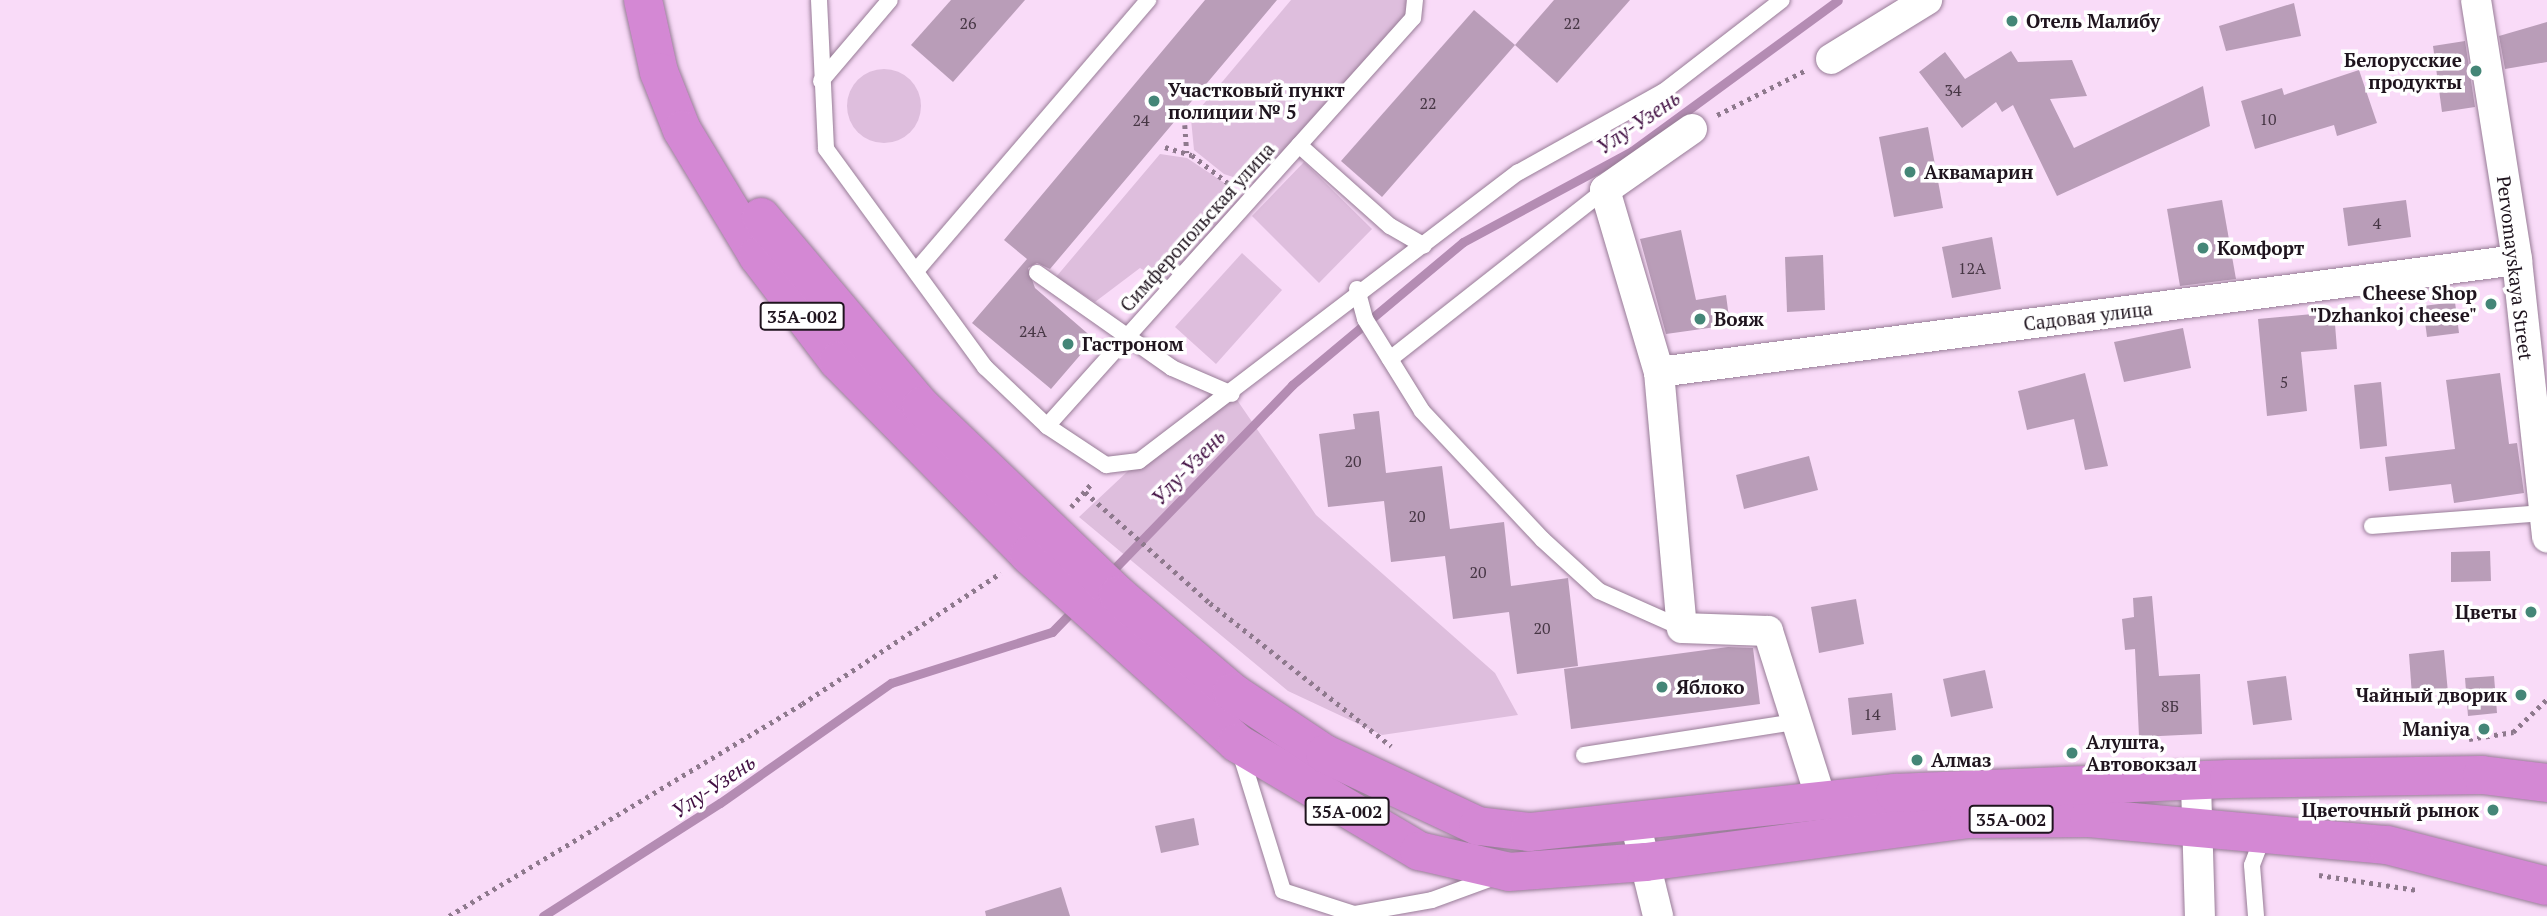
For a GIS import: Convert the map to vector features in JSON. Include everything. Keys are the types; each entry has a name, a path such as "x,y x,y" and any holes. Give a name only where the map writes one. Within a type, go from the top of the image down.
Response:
{"highway":[{"name":"35А-002","path":"643,0 659,72 682,131 758,256 838,361 1050,560 1110,608 1325,754 1478,826 1529,832 1634,818"},
{"path":"657,0 685,118 784,248 1050,560"},
{"name":"35А-002","path":"1110,608 1237,743 1419,851 1509,872 1646,862 1969,819 2195,826"},
{"path":"1634,818 1895,793 2482,775 2547,783"},
{"path":"2195,826 2387,845 2547,886"}],"street":[{"path":"1831,58 1927,0"},
{"name":"Pervomayskaya Street","path":"2476,0 2517,260 2545,525"},
{"path":"1692,129 1605,190 1659,372 1682,628 1768,631 1822,802"},
{"name":"Садовая улица","path":"1659,372 2517,260"},
{"path":"2196,784 2195,826 2200,916"},
{"path":"1634,818 1658,916"}],"lane":[{"path":"819,0 826,149 985,367 1047,426 1106,465 1139,461 1232,394 1357,289 1424,246 1519,172 1663,92 1782,0"},
{"path":"821,81 890,0"},
{"path":"916,271 1148,0"},
{"name":"Симферопольская улица","path":"1047,426 1413,18 1415,0"},
{"path":"1299,145 1390,226 1424,246"},
{"path":"1390,359 1605,190"},
{"path":"1037,273 1172,368 1232,394"},
{"path":"1357,289 1368,322 1422,411 1542,539 1599,591 1682,628"},
{"path":"2372,526 2545,525"},
{"path":"1584,755 1795,722"},
{"path":"1237,743 1283,891 1353,915 1432,900 1509,872"},
{"path":"2256,916 2252,865 2264,834"}],"path":[{"path":"1692,129 1831,58"},
{"path":"1185,125 1187,153"},
{"path":"1165,147 1187,153 1254,195"},
{"path":"1085,492 1210,603 1400,754"},
{"path":"449,916 802,704 1050,560"},
{"path":"2470,739 2513,732 2547,699"},
{"path":"2304,873 2421,891"}],"shaded area":[{"path":"1291,0 1406,0 1406,15 1254,184 1224,174 1194,150 1191,119"},
{"path":"877,69 891,69 905,75 915,85 921,106 915,127 905,137 891,143 877,143 863,137 853,127 847,113 847,99 853,85 863,75"},
{"path":"1160,154 1187,158 1247,198 1168,285 1140,268 1095,302 1056,277"},
{"path":"1304,162 1372,229 1319,283 1252,216"},
{"path":"1242,253 1282,290 1216,364 1175,327"},
{"path":"1224,381 1316,515 1495,673 1518,715 1382,735 1288,691 1079,517"}],"building":[{"path":"951,0 1025,0 953,82 911,45"},
{"path":"1205,0 1277,0 1050,269 1037,263 1028,268 1035,288 1094,339 1051,389 972,323 1027,259 1004,240"},
{"path":"1554,0 1630,0 1557,83 1515,45"},
{"path":"2294,3 2301,36 2226,51 2219,26"},
{"path":"1474,10 1515,45 1382,197 1341,161"},
{"path":"2547,22 2547,62 2505,69 2499,36"},
{"path":"2465,41 2475,107 2442,112 2433,46"},
{"path":"2011,51 2018,62 2072,60 2087,96 2050,99 2074,148 2203,86 2210,126 2057,196 2013,105 2002,112 1996,102 1962,128 1919,72 1945,52 1965,79"},
{"path":"2359,70 2377,123 2337,136 2334,125 2255,149 2241,101 2282,88 2284,95"},
{"path":"1928,127 1943,208 1894,217 1879,137"},
{"path":"2222,200 2236,279 2180,286 2167,209"},
{"path":"2406,200 2411,237 2348,246 2343,208"},
{"path":"1681,230 1696,300 1726,295 1730,325 1666,334 1640,239"},
{"path":"1992,237 2001,289 1952,298 1942,247"},
{"path":"1823,255 1825,310 1787,312 1785,257"},
{"path":"2455,302 2459,333 2427,337 2423,306"},
{"path":"2334,312 2337,349 2301,352 2307,411 2267,416 2258,319"},
{"path":"2183,328 2191,368 2124,382 2114,342"},
{"path":"2085,373 2108,466 2085,470 2074,419 2027,430 2018,391"},
{"path":"2500,373 2509,444 2517,443 2524,493 2454,503 2451,484 2389,491 2385,457 2455,449 2446,380"},
{"path":"2381,382 2387,446 2360,449 2354,385"},
{"path":"1379,411 1386,473 1442,466 1450,529 1504,522 1511,586 1568,578 1578,666 1517,674 1509,612 1453,619 1445,556 1391,562 1384,501 1328,507 1319,434 1355,429 1353,414"},
{"path":"1809,456 1818,490 1744,509 1736,475"},
{"path":"2490,551 2491,581 2451,582 2451,552"},
{"path":"2152,596 2159,676 2200,674 2202,734 2139,737 2135,649 2125,650 2122,619 2134,617 2133,598"},
{"path":"1856,599 1864,644 1819,653 1811,607"},
{"name":"Яблоко","path":"1728,647 1753,648 1760,704 1571,729 1564,669"},
{"path":"2444,650 2448,693 2412,696 2409,654"},
{"path":"1985,670 1993,708 1951,717 1943,679"},
{"path":"2286,676 2292,720 2253,725 2247,681"},
{"path":"2494,676 2497,713 2468,716 2465,678"},
{"path":"1892,693 1896,730 1852,735 1848,698"},
{"path":"1194,818 1199,845 1161,853 1155,826"},
{"path":"1061,887 1070,916 986,916 985,911"}],"waterway":[{"name":"Улу-Узень","path":"1110,573 1292,385 1463,242 1632,151 1838,0"},
{"name":"Улу-Узень","path":"543,916 720,803 891,683 1052,632 1075,608"}],"place":[{"name":"Отель Малибу","path":"2012,21"},
{"name":"Белорусские продукты","path":"2476,71"},
{"name":"Участковый пункт полиции № 5","path":"1154,101"},
{"name":"Аквамарин","path":"1910,172"},
{"name":"Комфорт","path":"2203,248"},
{"name":"Cheese Shop \"Dzhankoj cheese\"","path":"2491,304"},
{"name":"Вояж","path":"1700,319"},
{"name":"Гастроном","path":"1068,344"},
{"name":"Цветы","path":"2531,612"},
{"name":"Яблоко","path":"1662,687"},
{"name":"Чайный дворик","path":"2521,695"},
{"name":"Maniya","path":"2484,729"},
{"name":"Алушта, Автовокзал","path":"2072,753"},
{"name":"Алмаз","path":"1917,760"},
{"name":"Цветочный рынок","path":"2493,810"}]}
